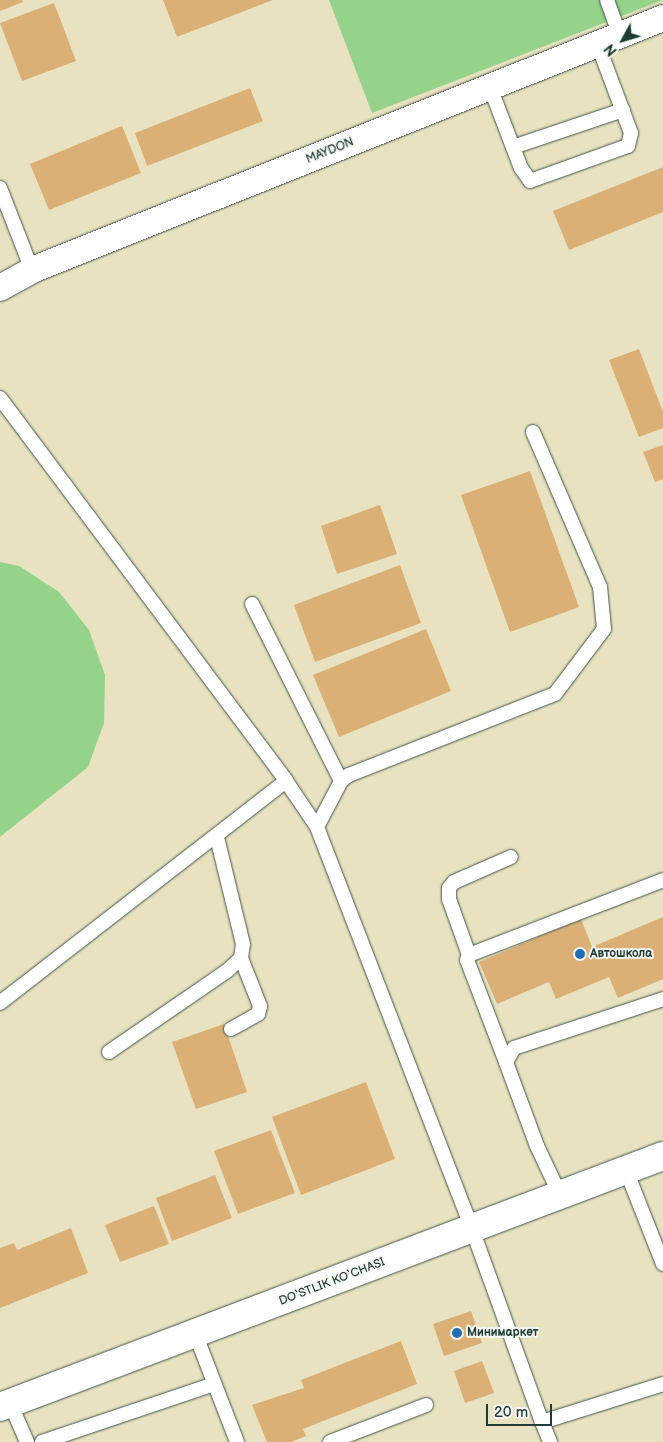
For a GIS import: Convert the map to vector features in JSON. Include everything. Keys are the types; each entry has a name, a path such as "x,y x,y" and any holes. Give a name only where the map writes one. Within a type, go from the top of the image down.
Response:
{"street":[{"name":"MAYDON","path":"0,288 32,270 663,18"},
{"name":"DO‘STLIK KO‘CHASI","path":"5,1405 663,1156"}],"lane":[{"path":"490,87 513,146 530,181 628,146 632,133 623,110 609,40 608,0"},
{"path":"513,146 623,110"},
{"path":"0,188 32,270"},
{"path":"0,398 286,781 317,827 472,1229 550,1442"},
{"path":"317,827 341,781 349,775 554,694 604,629 600,587 533,432"},
{"path":"252,604 341,781"},
{"path":"0,1003 217,837 286,781"},
{"path":"217,837 243,944 241,958 260,1006 258,1014 231,1029"},
{"path":"512,857 454,882 449,888 449,899 469,955 467,960 537,1146 561,1196"},
{"path":"469,955 663,880"},
{"path":"109,1052 227,971 241,958"},
{"path":"506,1062 514,1048 663,999"},
{"path":"626,1170 663,1264"},
{"path":"195,1333 237,1442"},
{"path":"42,1442 214,1384"},
{"path":"542,1422 663,1384"},
{"path":"5,1405 27,1442"},
{"path":"330,1442 426,1405"}],"green space":[{"path":"329,0 663,0 372,113"},
{"path":"0,562 19,566 59,592 89,630 105,675 104,723 88,767 0,837"}],"building":[{"path":"0,0 22,0 23,2 0,11"},
{"path":"163,0 273,0 177,37"},
{"path":"54,3 76,61 22,81 0,23"},
{"path":"250,88 263,121 147,166 135,133"},
{"path":"122,126 141,173 49,210 30,164"},
{"path":"663,167 663,212 569,250 553,211"},
{"path":"639,349 663,412 663,428 639,437 609,360"},
{"path":"663,445 663,479 655,482 643,452"},
{"path":"530,471 579,607 510,632 461,495"},
{"path":"380,505 397,554 337,574 321,526"},
{"path":"400,565 421,623 315,662 294,605"},
{"path":"426,629 451,691 339,737 313,675"},
{"name":"Автошкола","path":"663,917 663,979 618,998 609,977 556,999 549,982 497,1004 479,962 581,919 592,947"},
{"path":"224,1024 247,1092 196,1109 172,1042"},
{"path":"366,1082 395,1159 301,1195 272,1117"},
{"path":"271,1130 295,1193 238,1214 214,1151"},
{"path":"215,1175 232,1218 172,1241 156,1198"},
{"path":"154,1206 169,1244 120,1262 105,1225"},
{"path":"71,1228 88,1273 0,1308 0,1248 14,1243 17,1250"},
{"name":"Минимаркет","path":"471,1311 482,1343 444,1356 433,1324"},
{"path":"401,1341 417,1384 303,1429 306,1436 291,1442 267,1442 252,1405 304,1388 301,1380"},
{"path":"482,1361 494,1393 465,1403 454,1371"}],"place":[{"name":"Автошкола","path":"580,954"},
{"name":"Минимаркет","path":"457,1333"}]}
